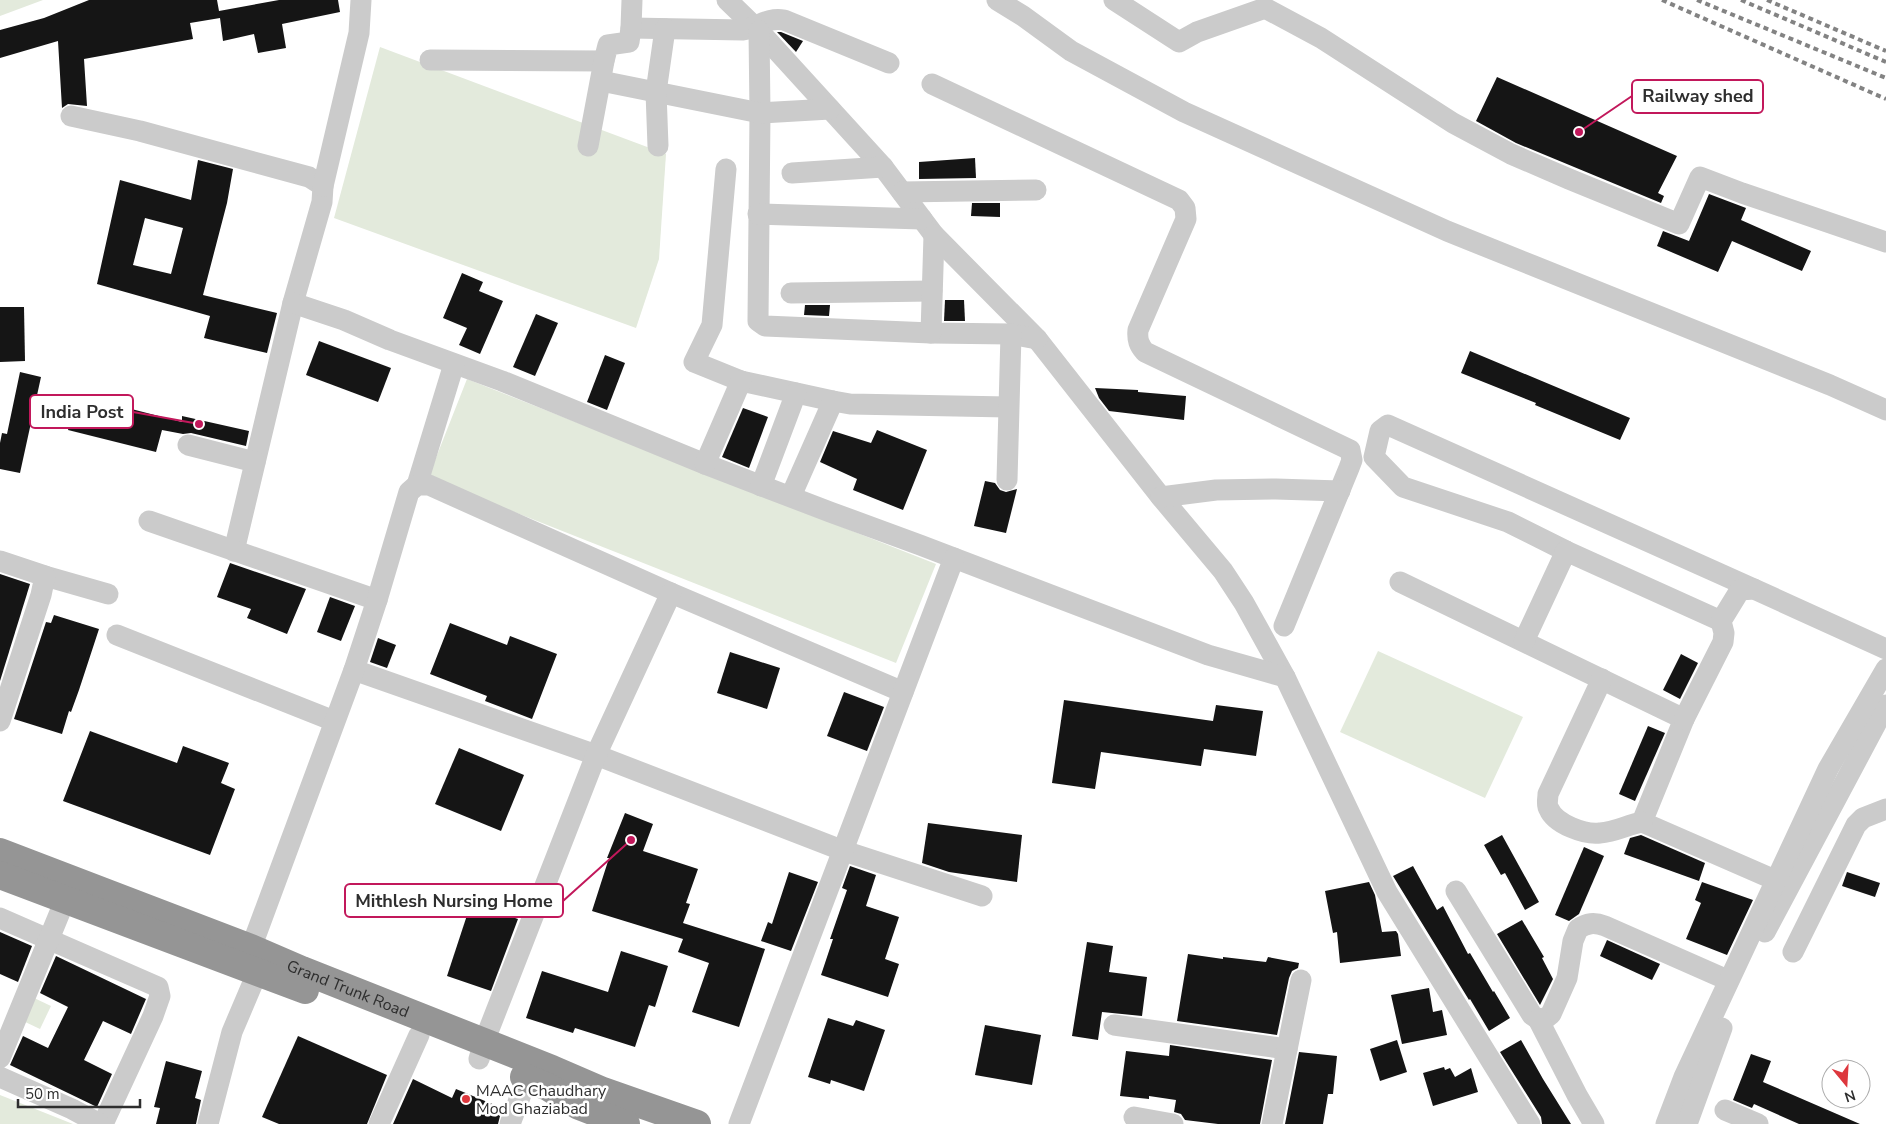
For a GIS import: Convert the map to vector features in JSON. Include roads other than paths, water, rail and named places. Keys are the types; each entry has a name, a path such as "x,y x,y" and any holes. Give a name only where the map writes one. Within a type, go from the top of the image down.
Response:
{"highway":[{"name":"Grand Trunk Road","path":"0,852 482,1051 697,1124"},
{"name":"Grand Trunk Road","path":"0,875 65,900 257,959 419,1036 482,1051 527,1078 548,1086 579,1106 626,1124"}],"street":[{"path":"234,551 293,303 322,202 324,186 360,33 361,0"},
{"path":"588,146 608,45 628,42 631,28 632,0"},
{"path":"728,0 757,29 883,167 928,227 1037,339 1162,497 1223,570 1244,603 1285,677 1387,892 1530,1124"},
{"path":"997,0 1071,50 1193,116 1447,231 1830,385 1886,410"},
{"path":"1114,0 1179,42 1196,32 1266,8 1321,38 1453,123 1511,154 1679,224 1700,177 1886,242"},
{"path":"631,28 743,30 757,29 774,18 784,20 889,63"},
{"path":"658,146 656,92 665,29"},
{"path":"757,29 760,113 756,313 758,321 765,326 930,333 1011,334 1037,339"},
{"path":"430,60 602,71 656,92 760,113 830,109"},
{"path":"932,84 1179,200 1185,208 1186,219 1138,330 1137,338 1140,345 1145,352 1350,450 1352,460 1284,626"},
{"path":"71,116 140,131 309,177 324,186"},
{"path":"792,174 883,167"},
{"path":"726,169 712,325 694,362 741,381 850,404 1008,407"},
{"path":"902,192 1036,190"},
{"path":"758,214 928,227"},
{"path":"928,227 932,291 930,333"},
{"path":"791,294 932,291"},
{"path":"293,303 344,320 502,381 761,486 1208,655 1285,677"},
{"path":"1007,480 1011,334"},
{"path":"208,1124 232,1032 334,721 354,670 377,600 409,492 417,484 454,364"},
{"path":"705,464 741,381"},
{"path":"761,486 796,393"},
{"path":"791,496 832,401"},
{"path":"1721,621 1508,522 1403,486 1374,457 1380,431 1388,425 1886,649"},
{"path":"188,445 255,462"},
{"path":"417,484 429,485 671,593 904,692"},
{"path":"1162,497 1226,490 1340,491"},
{"path":"149,521 377,600"},
{"path":"1524,641 1566,550"},
{"path":"739,1124 954,558"},
{"path":"0,561 108,594"},
{"path":"0,721 41,595 44,576"},
{"path":"1400,582 1684,719"},
{"path":"1642,822 1684,719 1723,642 1724,633 1721,621 1740,590 1754,589"},
{"path":"482,1051 596,755 671,593"},
{"path":"117,635 334,721"},
{"path":"1666,1124 1684,1077 1828,769 1886,669"},
{"path":"354,670 596,755 844,851 982,896"},
{"path":"1602,679 1548,794 1547,804 1549,810 1565,824 1581,832 1599,834 1642,822 1775,880"},
{"path":"1687,1124 1718,1037 1761,939 1886,704"},
{"path":"1793,952 1856,825 1863,818 1886,809"},
{"path":"1456,891 1532,1015 1538,1019 1576,1095 1594,1124"},
{"path":"0,1058 65,900"},
{"path":"0,918 158,987 160,996 153,1016 101,1124 0,1077"},
{"path":"1538,1019 1546,1018 1551,1014 1567,978 1573,941 1578,928 1585,924 1596,923 1605,926 1723,978"},
{"path":"1272,1124 1302,980"},
{"path":"1114,1025 1288,1049"},
{"path":"379,1124 419,1036"},
{"path":"510,1124 527,1078"},
{"path":"1725,1110 1758,1124"},
{"path":"1134,1117 1173,1124"}],"railway":[{"path":"1662,0 1886,99"},
{"path":"1697,0 1886,78"},
{"path":"1741,0 1886,62"},
{"path":"1767,0 1886,51"}],"place":[{"name":"Railway shed","path":"1579,132"},
{"name":"India Post","path":"199,424"},
{"name":"Mithlesh Nursing Home","path":"631,840"},
{"name":"MAAC Chaudhary Mod Ghaziabad","path":"466,1099"}]}
